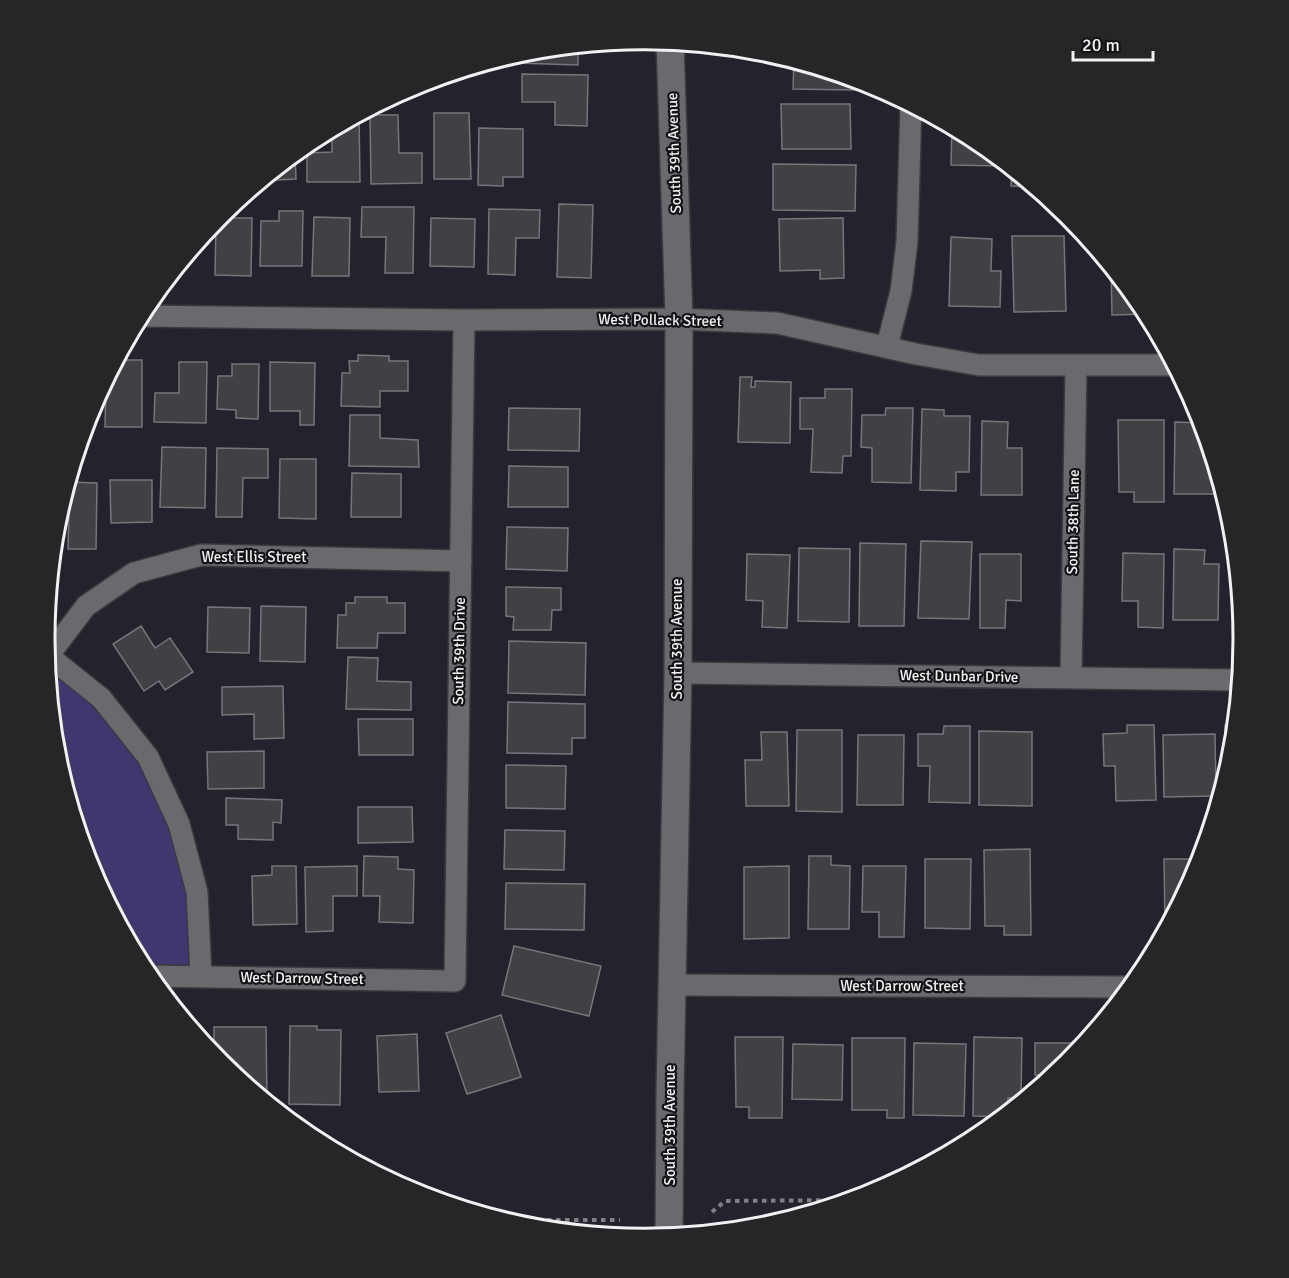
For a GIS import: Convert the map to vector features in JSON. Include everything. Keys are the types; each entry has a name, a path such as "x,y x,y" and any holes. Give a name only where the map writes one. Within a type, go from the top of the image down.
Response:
{"street":[{"name":"South 39th Avenue","path":"669,1227 678,674 679,319 670,51"},
{"path":"887,346 901,291 907,242 911,113"},
{"name":"West Pollack Street","path":"151,316 464,320 679,319 777,323 916,354 979,365 1166,365"},
{"name":"South 39th Drive","path":"455,981 464,320"},
{"name":"South 38th Lane","path":"1071,677 1076,366"},
{"name":"West Ellis Street","path":"55,646 86,606 134,573 201,555 461,561"},
{"path":"56,661 101,698 148,757 179,824 197,892 201,976"},
{"name":"West Dunbar Drive","path":"678,674 1233,680"},
{"name":"West Darrow Street","path":"161,976 455,981"},
{"name":"West Darrow Street","path":"672,985 1120,987"}],"path":[{"path":"712,1212 725,1201 823,1200"},
{"path":"548,1220 620,1220"}],"shaded area":[{"path":"606,51 683,51 721,55 760,61 834,81 870,94 939,128 1003,171 1033,196 1088,250 1112,280 1135,311 1173,378 1189,413 1214,486 1223,524 1233,600 1233,678 1229,716 1223,754 1203,828 1189,865 1155,934 1135,967 1088,1028 1061,1056 1003,1107 939,1150 905,1168 870,1184 797,1208 760,1217 683,1227 606,1227 568,1223 529,1217 455,1197 419,1184 350,1150 286,1107 256,1082 201,1028 177,998 154,967 116,900 100,865 75,792 66,754 56,678 56,600 60,562 66,524 86,450 100,413 134,344 154,311 201,250 228,222 286,171 350,128 384,110 419,94 492,70 529,61"},
{"path":"56,662 101,698 179,824 201,976 158,973 116,900 100,865 75,792 60,716"}],"building":[{"path":"578,54 578,65 520,63"},
{"path":"794,69 855,90 793,89"},
{"path":"522,74 588,75 587,126 555,125 555,102 522,102"},
{"path":"781,104 850,104 851,149 782,149"},
{"path":"434,113 469,113 471,179 434,179"},
{"path":"375,115 398,115 399,153 422,153 422,183 371,184 370,117"},
{"path":"359,123 360,182 307,182 307,156 312,153 332,152 332,139"},
{"path":"479,128 523,129 523,177 503,177 503,186 478,185"},
{"path":"952,136 996,166 951,165"},
{"path":"295,164 296,179 277,179"},
{"path":"773,164 856,165 855,211 773,210"},
{"path":"1011,178 1022,186 1011,186"},
{"path":"559,204 593,205 591,278 557,277"},
{"path":"362,207 414,207 413,273 385,273 386,237 361,237"},
{"path":"489,209 540,210 539,238 516,238 515,275 488,274"},
{"path":"279,211 303,211 302,266 260,266 261,221 279,221"},
{"path":"234,216 252,218 251,276 215,275 216,235"},
{"path":"314,217 350,218 349,276 312,276"},
{"path":"431,218 475,219 474,267 430,266"},
{"path":"843,218 844,278 820,279 820,270 780,271 779,219"},
{"path":"1012,236 1064,236 1066,311 1014,312"},
{"path":"951,237 992,239 991,271 1001,271 1000,307 949,306"},
{"path":"1111,279 1137,314 1112,315"},
{"path":"358,355 389,356 389,361 408,361 408,391 380,391 380,407 341,406 342,373 350,373 349,361 358,361"},
{"path":"126,360 142,360 142,427 105,427 106,401"},
{"path":"179,362 207,362 206,423 154,422 155,393 179,393"},
{"path":"270,362 315,363 314,425 300,425 300,411 270,411"},
{"path":"232,364 259,364 258,419 236,418 236,410 217,409 218,376 232,376"},
{"path":"740,377 752,377 751,387 755,387 755,381 791,382 790,443 738,442"},
{"path":"825,389 852,389 851,456 843,456 842,473 811,472 813,429 800,429 800,398 825,398"},
{"path":"509,408 580,409 579,451 508,450"},
{"path":"886,408 913,408 911,483 872,482 872,448 861,447 862,415 885,415"},
{"path":"922,409 944,410 944,416 970,416 969,472 956,472 956,491 920,490"},
{"path":"350,415 380,415 380,438 418,440 419,467 349,466"},
{"path":"1118,420 1164,420 1164,502 1134,502 1134,492 1119,492"},
{"path":"982,421 1008,422 1007,448 1022,448 1022,495 981,495"},
{"path":"1175,422 1193,423 1216,494 1174,494"},
{"path":"162,447 206,448 205,508 160,507"},
{"path":"217,448 268,449 268,478 243,478 242,517 216,517"},
{"path":"280,459 316,459 316,519 279,518"},
{"path":"509,466 568,467 568,507 508,507"},
{"path":"352,473 401,474 401,517 351,517"},
{"path":"110,480 152,480 152,522 111,523"},
{"path":"76,482 97,483 96,549 68,549 69,512"},
{"path":"507,527 568,528 567,571 506,569"},
{"path":"921,541 972,542 969,619 918,618"},
{"path":"860,543 906,544 904,626 859,626"},
{"path":"799,548 850,549 849,622 798,621"},
{"path":"1174,549 1205,550 1204,564 1219,564 1218,620 1173,620"},
{"path":"1123,553 1164,554 1163,628 1138,627 1138,601 1122,601"},
{"path":"747,554 790,555 787,628 762,627 763,601 746,600"},
{"path":"980,554 1021,554 1021,601 1006,600 1005,628 980,628"},
{"path":"506,587 561,588 561,610 552,610 551,630 513,630 514,617 506,616"},
{"path":"355,597 387,597 387,603 405,603 405,633 378,633 377,648 337,648 338,615 346,615 346,603 355,603"},
{"path":"261,606 306,607 305,662 260,661"},
{"path":"208,607 250,608 249,653 207,652"},
{"path":"141,626 155,648 170,638 193,672 165,690 159,681 144,691 113,644"},
{"path":"509,641 586,643 585,695 508,693"},
{"path":"348,657 378,658 377,681 411,682 411,710 346,709"},
{"path":"283,686 284,738 254,739 254,714 222,715 222,687"},
{"path":"508,702 585,704 585,738 572,738 572,754 507,753"},
{"path":"358,719 413,719 413,755 359,755"},
{"path":"1127,725 1154,725 1156,800 1116,801 1115,766 1104,766 1103,734 1127,733"},
{"path":"944,726 970,726 970,803 929,802 930,766 918,766 918,734 943,734"},
{"path":"797,730 842,730 842,812 796,811"},
{"path":"979,731 1032,732 1032,806 979,805"},
{"path":"761,732 787,732 789,806 746,806 745,760 762,760"},
{"path":"1215,734 1216,784 1213,796 1164,797 1163,735"},
{"path":"858,735 904,735 903,805 857,805"},
{"path":"264,751 264,788 208,789 207,752"},
{"path":"506,765 566,766 565,809 506,808"},
{"path":"226,798 282,800 281,823 273,822 273,840 238,839 238,825 226,825"},
{"path":"358,807 412,807 413,842 358,843"},
{"path":"505,830 565,831 564,870 504,869"},
{"path":"1030,849 1031,935 1004,935 1004,926 985,926 984,850"},
{"path":"364,856 398,857 398,869 414,870 413,923 379,922 380,896 363,896"},
{"path":"809,856 831,856 831,865 850,866 849,929 808,929"},
{"path":"925,859 971,859 970,929 925,928"},
{"path":"1164,859 1191,859 1173,900 1165,915"},
{"path":"272,866 296,866 297,924 253,925 252,876 272,875"},
{"path":"357,866 357,896 333,896 333,931 306,932 305,867"},
{"path":"789,866 789,938 744,939 744,867"},
{"path":"863,866 906,866 904,937 879,937 879,912 862,912"},
{"path":"506,883 585,884 584,930 505,929"},
{"path":"514,946 601,966 589,1016 502,995"},
{"path":"501,1015 521,1077 467,1094 446,1033"},
{"path":"290,1026 317,1026 317,1030 341,1030 340,1105 289,1104"},
{"path":"214,1027 266,1027 267,1091 228,1056 214,1041"},
{"path":"417,1034 419,1091 379,1092 377,1036"},
{"path":"735,1037 783,1037 782,1118 749,1118 749,1107 736,1107"},
{"path":"974,1037 1022,1038 1021,1092 1014,1098 1008,1098 1008,1103 990,1117 973,1116"},
{"path":"852,1038 905,1038 904,1118 887,1118 887,1110 852,1110"},
{"path":"914,1043 966,1044 964,1116 913,1115"},
{"path":"1035,1043 1074,1043 1041,1075 1035,1075"},
{"path":"793,1044 843,1045 842,1100 792,1099"}]}
